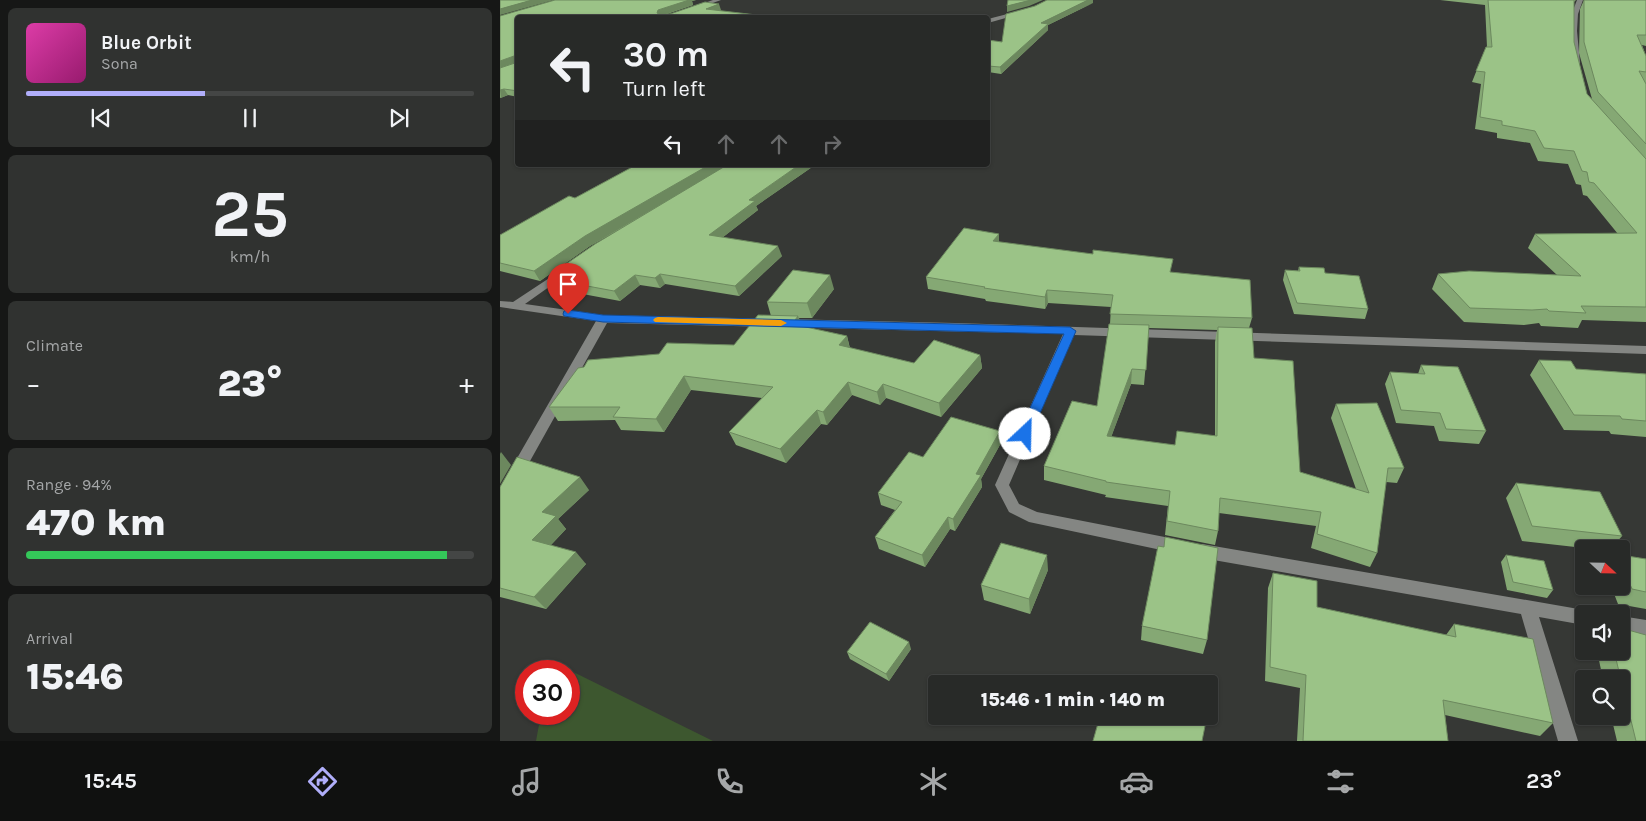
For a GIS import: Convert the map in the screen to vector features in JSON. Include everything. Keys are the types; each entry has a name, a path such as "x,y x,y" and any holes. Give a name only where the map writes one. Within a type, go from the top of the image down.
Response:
{"street":[{"path":"673,15 718,0"},
{"path":"990,21 1032,10 1053,0"},
{"path":"1579,70 1575,44 1575,8 1580,0"},
{"path":"515,306 579,261"},
{"path":"500,304 603,319 1070,331 1646,350"},
{"path":"500,502 603,319"},
{"path":"1070,331 1002,485 1014,508 1034,518 1160,544 1575,616"},
{"path":"1528,608 1568,741"},
{"path":"1630,625 1646,628"}],"green space":[{"path":"580,675 713,741 536,741 539,725 580,725"}],"building":[{"path":"500,0 532,0 500,9"},
{"path":"555,0 689,0 658,10 657,13 670,14 705,2 719,4 706,9 757,15 515,15 515,57 500,61 500,16"},
{"path":"1008,0 1031,0 1007,6"},
{"path":"1047,0 1088,0 1041,23 1048,24 1000,67 990,66 990,40 1002,42 1006,14 1035,6"},
{"path":"1488,0 1574,0 1574,42 1587,94 1646,159 1646,307 1581,306 1586,313 1549,311 1547,309 1470,308 1438,274 1469,271 1581,276 1535,234 1637,233 1594,183 1589,182 1587,172 1582,171 1574,151 1544,148 1535,131 1502,125 1502,121 1480,117 1485,72 1476,71 1486,47 1492,47"},
{"path":"1584,0 1646,0 1646,35 1637,35 1646,56 1646,72 1639,71 1646,84 1646,144 1598,92 1584,42"},
{"path":"515,63 515,91 500,90 500,68"},
{"path":"632,167 706,167 585,236 534,271 500,263 500,235 569,196 575,198"},
{"path":"724,167 796,167 749,200 755,201 709,235 778,246 735,286 660,274 655,278 635,275 614,291 566,282 570,279 550,275 595,244"},
{"path":"964,228 999,234 993,241 1093,254 1093,250 1173,259 1170,272 1250,280 1252,318 1110,314 1113,295 1047,290 1045,297 926,277"},
{"path":"1299,267 1324,268 1325,273 1359,276 1368,309 1297,303 1285,270 1300,271"},
{"path":"793,270 830,275 807,303 767,302"},
{"path":"758,315 798,316 792,324 847,336 839,345 914,363 934,340 980,355 939,403 883,384 877,392 848,382 823,412 817,410 780,449 729,432 773,387 684,376 656,419 613,417 620,407 549,407 578,368 584,367 588,360 659,354 667,343 734,345"},
{"path":"1109,324 1149,325 1146,370 1132,369 1107,436 1175,445 1177,431 1217,436 1218,327 1252,328 1254,358 1293,361 1300,472 1369,493 1336,404 1377,403 1404,468 1388,468 1377,553 1317,534 1321,512 1220,498 1218,531 1167,521 1170,491 1106,482 1044,466 1072,401 1097,406"},
{"path":"1539,360 1571,361 1576,369 1646,374 1646,421 1622,419 1620,416 1574,415"},
{"path":"1421,365 1458,367 1486,431 1446,429 1440,413 1401,410 1390,372 1425,374"},
{"path":"951,417 1000,431 976,474 981,475 953,519 948,517 922,555 875,537 902,502 878,493 909,452 923,457"},
{"path":"517,457 580,477 542,512 556,516 532,540 576,552 534,597 500,588 500,487"},
{"path":"1516,483 1600,492 1622,536 1532,526"},
{"path":"1165,537 1218,548 1207,640 1142,626 1158,546 1164,547"},
{"path":"1001,543 1047,555 1029,599 981,585"},
{"path":"1506,555 1544,561 1553,590 1513,582"},
{"path":"1630,556 1646,559 1646,592 1632,589 1630,584"},
{"path":"1273,573 1317,581 1317,607 1456,637 1454,624 1533,639 1553,723 1443,700 1448,741 1303,741 1306,675 1270,667"},
{"path":"870,622 909,642 886,674 847,652"},
{"path":"1630,631 1646,635 1646,741 1636,741 1630,716 1630,670 1619,670 1616,660 1630,660"},
{"path":"1097,725 1205,725 1202,741 1093,741"}],"slow traffic":[{"path":"658,320 781,323"}],"route":[{"path":"568,314 603,319 1070,331 1025,434"}]}
